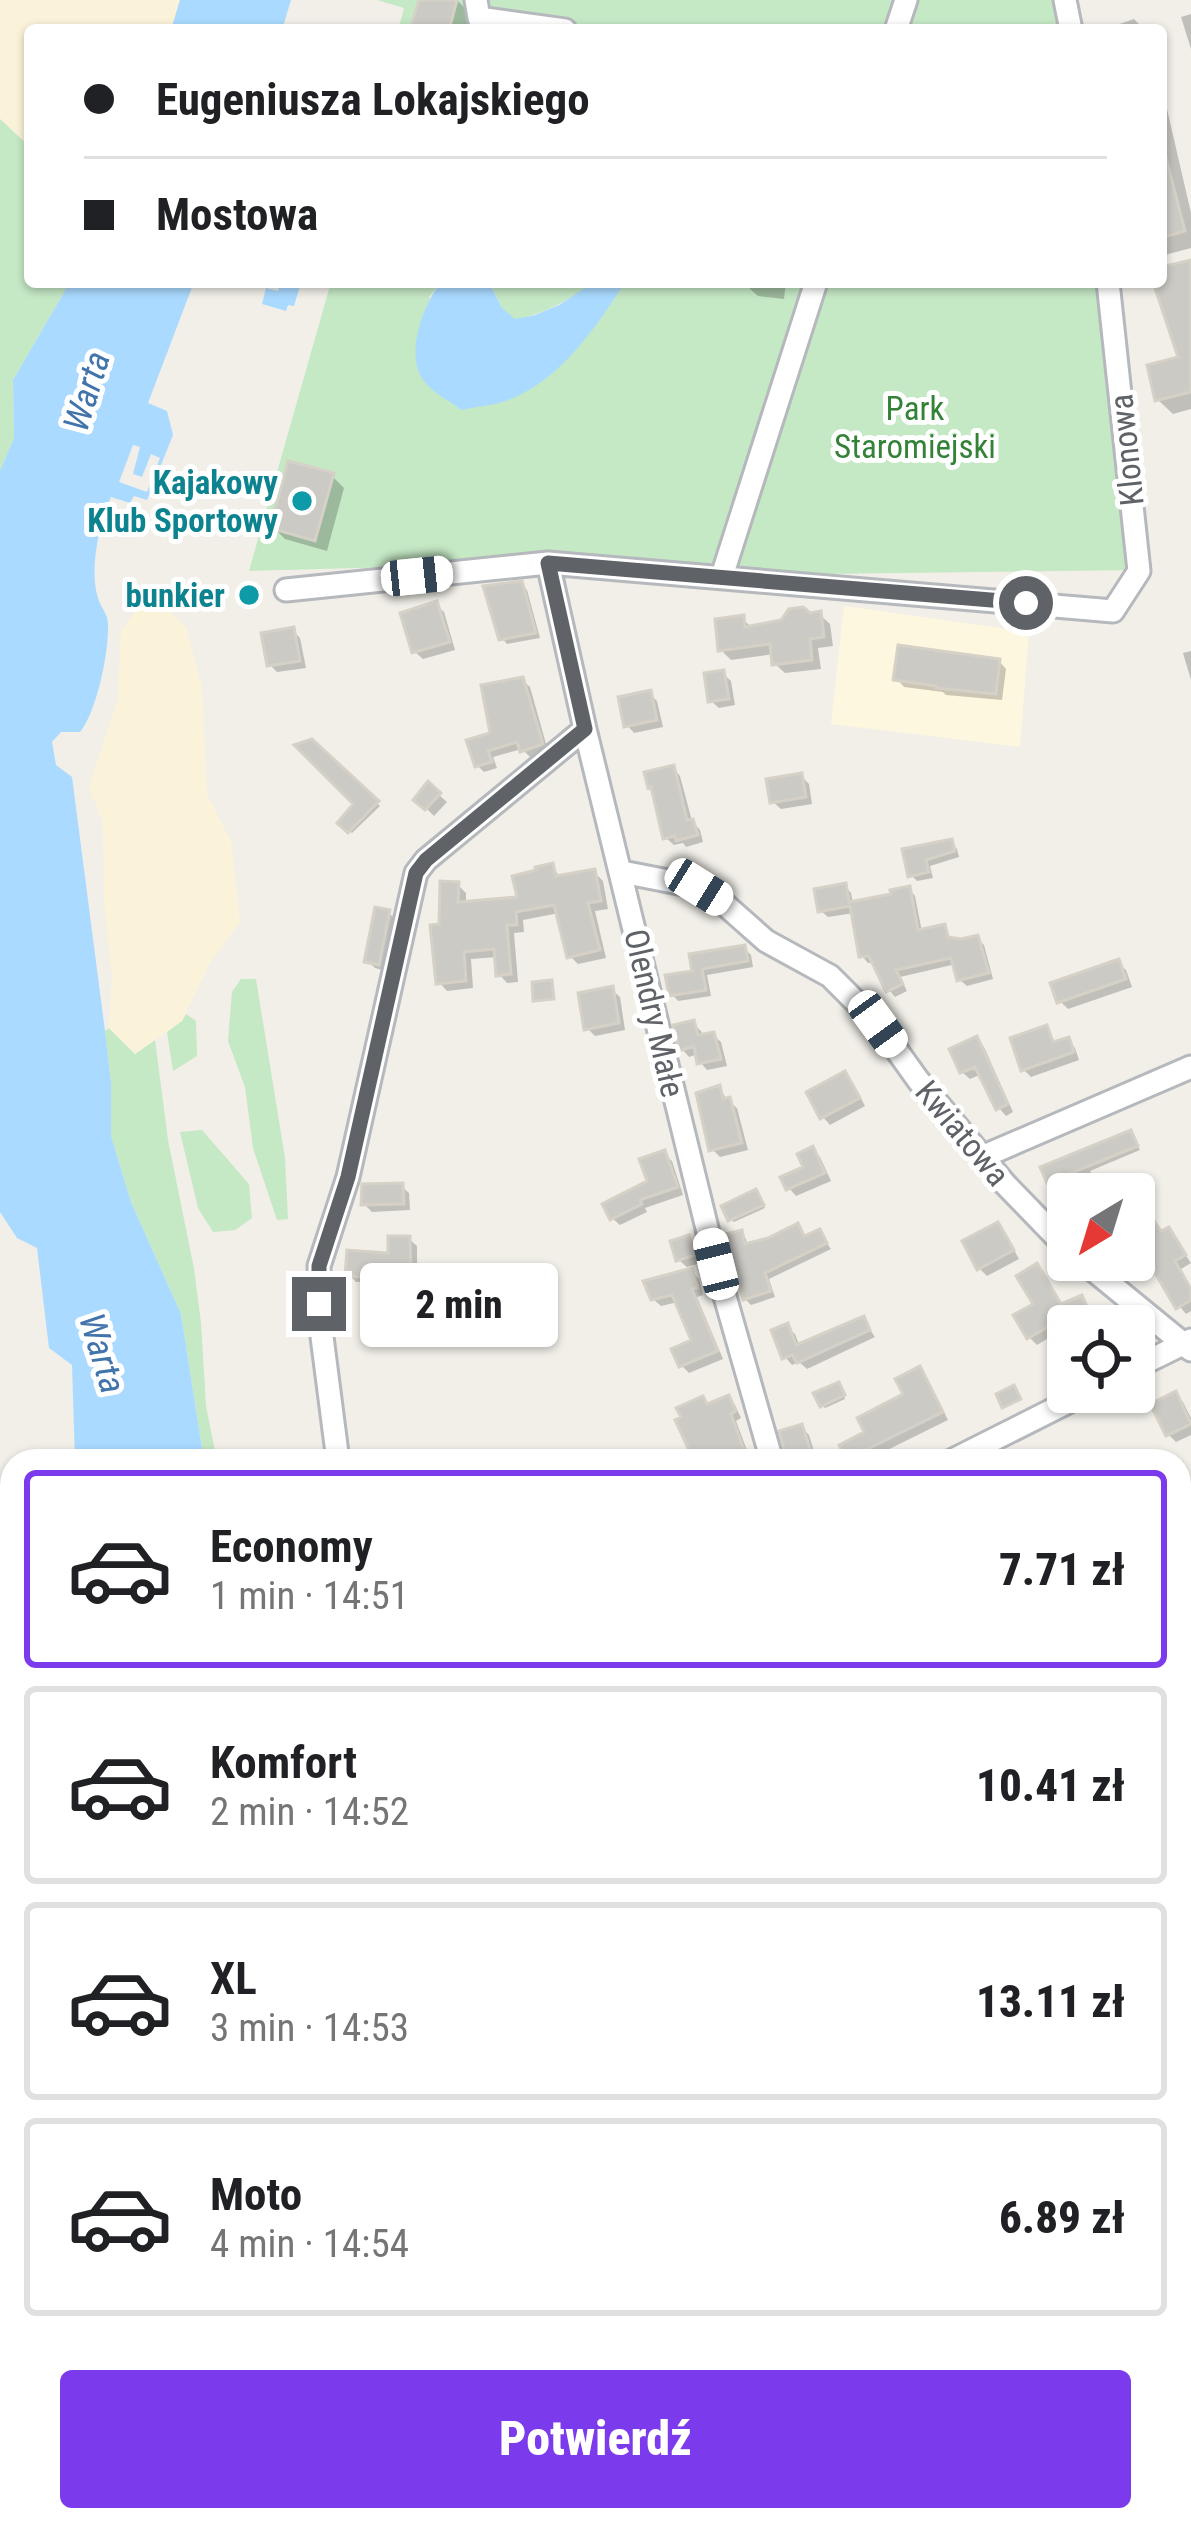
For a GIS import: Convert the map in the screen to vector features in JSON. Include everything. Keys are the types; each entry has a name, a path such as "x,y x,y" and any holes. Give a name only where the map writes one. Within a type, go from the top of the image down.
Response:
{"street":[{"path":"476,0 479,18 522,24"},
{"path":"286,590 548,563 722,576 814,288"},
{"name":"Klonowa","path":"722,576 1113,611 1139,571 1109,288"},
{"name":"Olendry Małe","path":"548,563 716,1264 769,1449"},
{"path":"336,1449 317,1280 348,1177 416,873 585,729"},
{"name":"Kwiatowa","path":"622,872 699,887 766,940 830,976 878,1024 918,1080 1047,1230"},
{"path":"982,1157 1191,1066"},
{"path":"1108,1281 1188,1344 1155,1359"},
{"path":"975,1449 1047,1413"},
{"path":"995,1439 1000,1449"}],"shaded area":[{"path":"844,606 1029,632 1020,747 831,724"}],"green space":[{"path":"0,0 180,0 173,24 24,24 24,288 67,288 13,380 14,438 0,471"},
{"path":"377,0 1053,0 1059,24 400,24 404,8"},
{"name":"Park Staromiejski","path":"329,288 436,288 429,297 502,402 540,379 572,351 621,288 1109,288 1139,570 735,575 548,563 249,571"},
{"path":"492,288 586,288 557,305 515,320"},
{"path":"241,979 256,979 285,1158 288,1219 277,1220 253,1148 245,1087 228,1041 232,992"},
{"path":"186,1014 196,1021 197,1056 173,1071 167,1032"},
{"path":"109,1028 135,1054 155,1040 168,1140 194,1269 206,1406 215,1449 202,1449 181,1314 131,1202 111,1136 105,1031"},
{"path":"202,1130 249,1184 252,1218 235,1230 213,1232 198,1208 180,1132"}],"sand":[{"path":"0,0 180,0 173,24 24,24 24,141 0,119"},
{"path":"157,600 186,627 202,687 207,794 231,841 240,922 209,964 182,1021 135,1054 109,1028 112,976 103,823 89,787 118,699 121,631 136,610"}],"water":[{"path":"180,0 291,0 284,24 173,24"},
{"name":"Warta","path":"67,288 192,288 148,403 167,411 173,435 147,500 134,496 130,503 111,497 99,533 95,587 107,617 108,636 97,696 80,732 61,732 52,742 56,765 72,777 111,1082 111,1136 131,1202 181,1314 202,1449 75,1449 72,1365 49,1348 37,1248 17,1238 0,1212 0,471 14,438 13,380"},
{"path":"266,288 299,288 294,306 288,305 286,311 262,304"},
{"path":"437,288 492,288 502,308 515,319 559,305 585,288 621,288 587,337 539,384 499,403 461,410 427,384 418,369 416,343"}],"pier":[{"path":"133,445 140,447 133,474 142,477 151,454 160,458 147,492 119,482"}],"building":[{"path":"419,0 457,0 451,24 412,24"},
{"path":"1167,162 1185,231 1167,236"},
{"path":"1191,260 1191,392 1155,401 1147,365 1178,357 1155,288 1167,288 1167,266"},
{"name":"Kajakowy Klub Sportowy","path":"288,461 334,473 315,541 270,528"},
{"path":"522,581 536,633 499,640 483,586"},
{"path":"437,601 450,642 412,653 400,613"},
{"path":"803,607 810,613 821,611 824,637 810,639 812,660 772,665 770,644 718,651 715,619 744,615 745,627 781,620 789,609"},
{"path":"294,627 300,661 267,666 261,633"},
{"path":"898,645 1000,659 996,694 893,680"},
{"path":"724,670 729,699 708,702 704,673"},
{"path":"523,677 543,744 520,752 517,742 488,751 492,762 475,767 466,740 490,733 481,685"},
{"path":"651,690 657,720 624,727 618,697"},
{"path":"312,739 379,801 348,833 337,823 353,804 294,745"},
{"path":"674,765 687,820 693,819 698,835 676,841 675,836 663,839 644,772"},
{"path":"802,773 806,797 770,803 766,779"},
{"path":"428,781 441,793 425,810 413,800"},
{"path":"952,839 955,851 926,860 929,872 908,877 902,849"},
{"path":"553,863 556,876 595,869 601,901 588,903 600,950 567,958 554,905 516,912 517,925 507,925 511,974 496,976 494,949 464,952 466,981 436,984 430,925 439,924 440,881 459,882 458,902 517,897 512,876"},
{"path":"846,883 849,902 910,886 918,930 945,924 948,937 978,935 989,973 957,981 951,958 896,970 903,984 886,992 869,956 859,957 850,906 818,912 814,889"},
{"path":"375,907 390,910 379,965 364,962"},
{"path":"745,945 748,961 702,969 706,990 669,996 665,975 692,971 689,954"},
{"path":"1119,959 1126,979 1057,1003 1050,983"},
{"path":"552,980 554,999 533,1001 532,982"},
{"path":"613,986 619,1023 584,1030 578,993"},
{"path":"694,1020 698,1035 714,1032 721,1059 697,1064 694,1046 679,1051 673,1025"},
{"path":"1047,1025 1053,1042 1069,1037 1074,1052 1021,1071 1010,1038"},
{"path":"977,1036 1008,1104 996,1110 975,1067 960,1073 949,1049"},
{"path":"845,1071 860,1098 820,1119 806,1092"},
{"path":"720,1085 723,1099 730,1097 742,1143 709,1151 696,1093"},
{"path":"1131,1130 1138,1146 1072,1173 1047,1173 1047,1183 1040,1167"},
{"path":"813,1146 825,1173 786,1190 780,1177 803,1167 797,1154"},
{"path":"665,1150 678,1187 640,1200 642,1204 610,1220 602,1204 647,1181 639,1159"},
{"path":"403,1183 404,1204 361,1205 362,1184"},
{"path":"756,1189 764,1205 728,1221 721,1206"},
{"path":"998,1222 1014,1250 977,1270 962,1241"},
{"path":"1155,1222 1161,1231 1169,1227 1186,1255 1175,1261 1191,1289 1191,1300 1176,1309 1155,1273"},
{"path":"798,1223 804,1236 820,1229 827,1243 765,1273 771,1291 743,1300 725,1234 742,1230 745,1244"},
{"path":"689,1235 695,1255 676,1261 670,1241"},
{"path":"388,1236 410,1236 411,1273 345,1276 347,1250 388,1253"},
{"path":"1037,1263 1061,1304 1082,1295 1086,1305 1047,1305 1047,1327 1027,1339 1013,1315 1033,1304 1016,1276"},
{"path":"692,1268 698,1288 692,1289 718,1351 679,1367 671,1349 691,1340 672,1295 651,1300 643,1281"},
{"path":"864,1316 870,1330 797,1363 792,1355 782,1359 771,1330 788,1323 796,1345"},
{"path":"920,1366 943,1412 867,1449 841,1449 839,1445 864,1432 857,1418 903,1394 895,1379"},
{"path":"839,1382 845,1395 820,1407 813,1393"},
{"path":"1014,1385 1021,1399 1002,1408 996,1394"},
{"path":"1176,1391 1191,1424 1166,1436 1154,1413 1155,1402"},
{"path":"729,1395 744,1449 688,1449 675,1420 681,1417 676,1408 703,1396 707,1404"},
{"path":"802,1424 810,1449 784,1449 779,1431"}],"place":[{"name":"Kajakowy Klub Sportowy","path":"302,501"},
{"name":"bunkier","path":"249,595"}],"route":[{"path":"319,1304 319,1266 348,1177 416,873 585,729 548,563 1026,603"}]}
